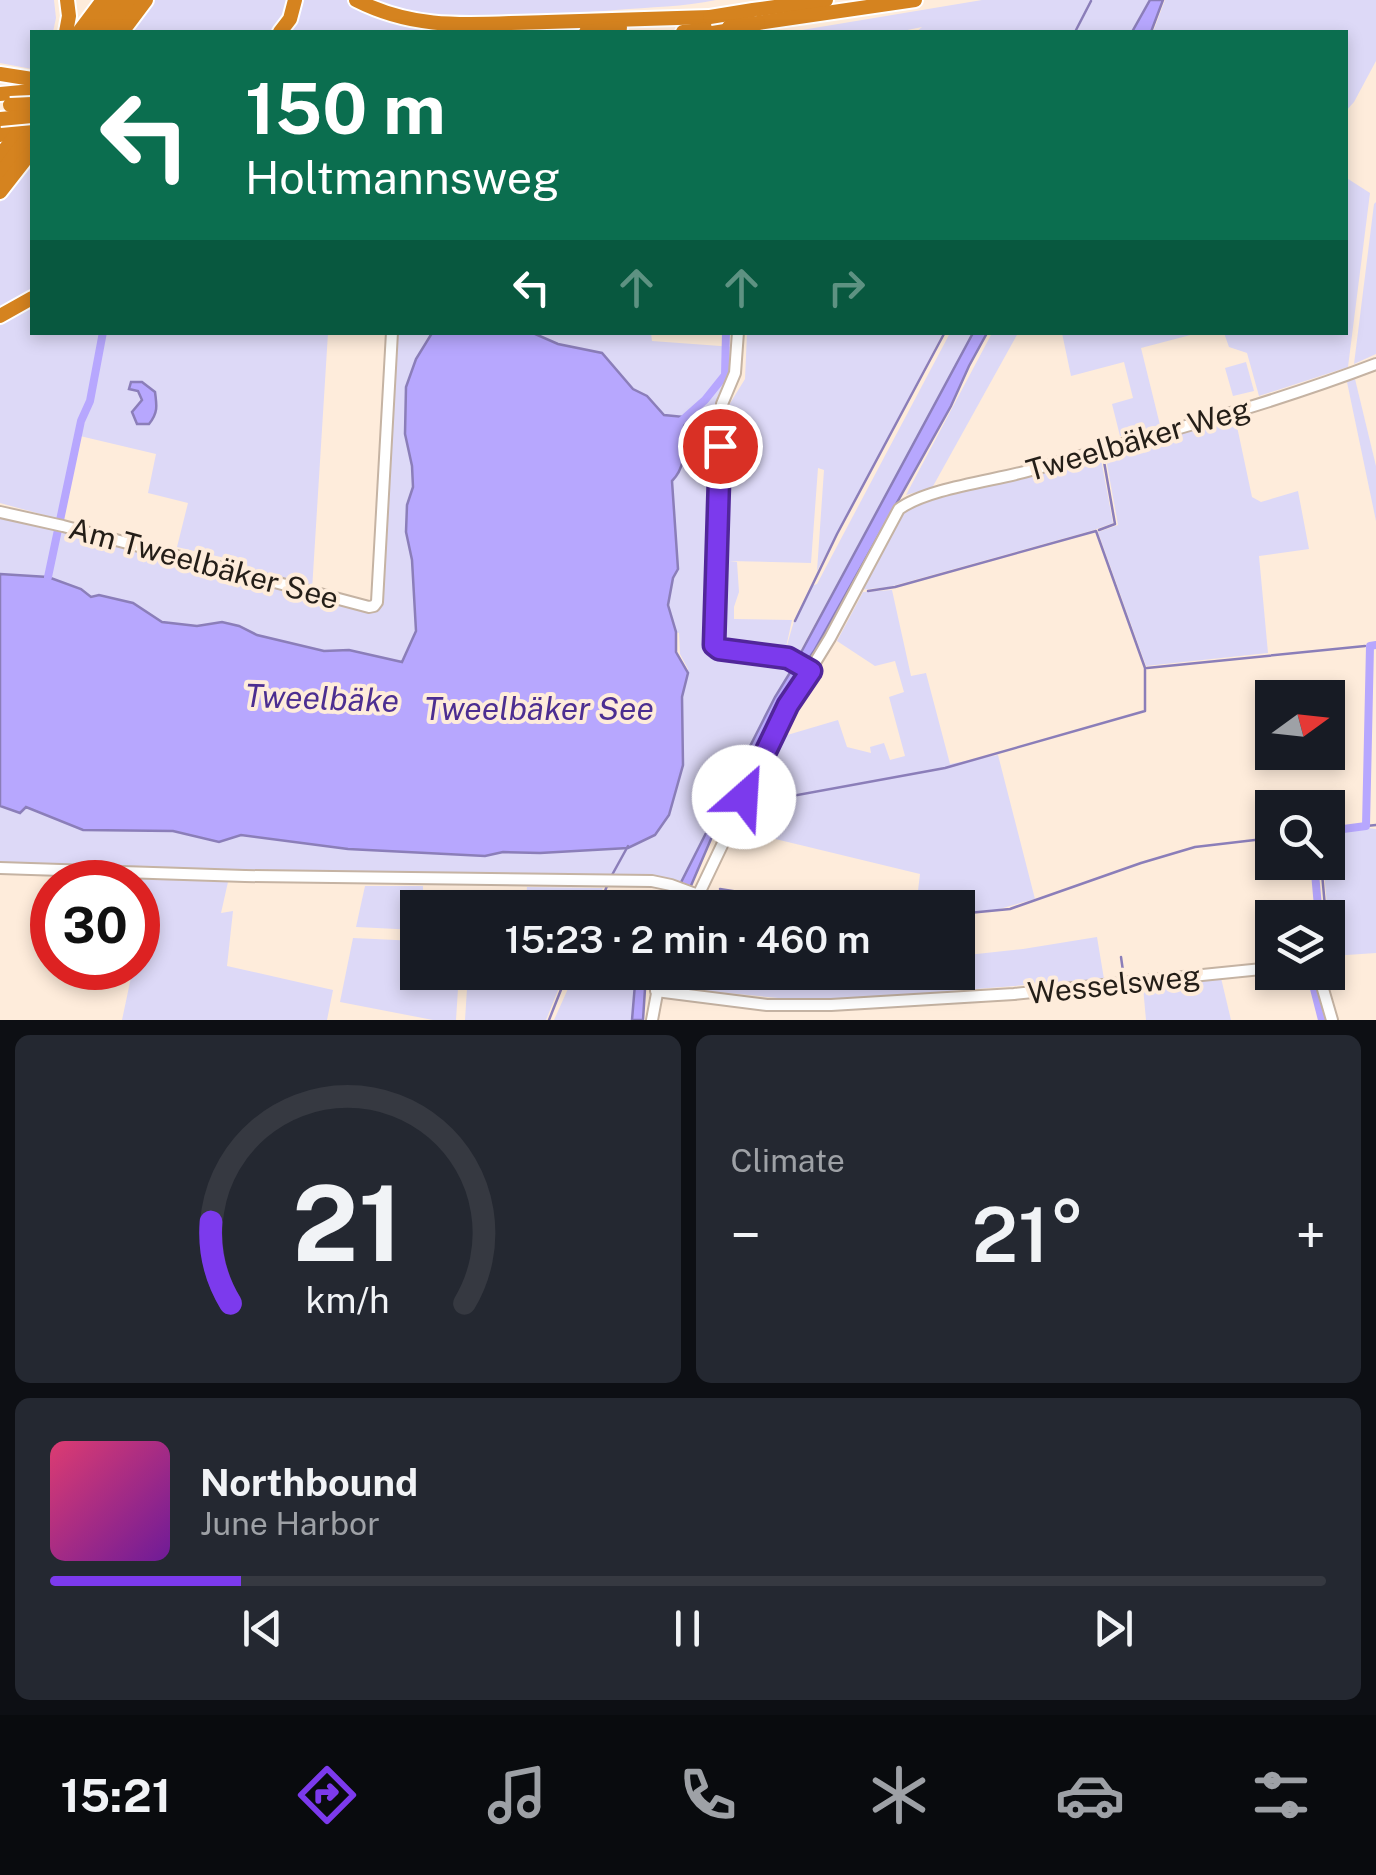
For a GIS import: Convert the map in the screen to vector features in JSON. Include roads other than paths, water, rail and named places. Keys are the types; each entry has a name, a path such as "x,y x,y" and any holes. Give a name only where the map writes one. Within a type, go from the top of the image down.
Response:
{"highway":[{"path":"66,30 67,0"},
{"path":"81,30 103,0"},
{"path":"96,30 118,0"},
{"path":"110,30 132,0"},
{"path":"124,30 146,0"},
{"path":"282,30 290,19 295,0"},
{"path":"356,0 410,20 482,25 710,16 757,20 916,0"},
{"path":"735,30 826,0"},
{"path":"602,30 710,16"},
{"path":"501,30 570,22"},
{"path":"0,74 30,79"},
{"path":"3,96 30,80"},
{"path":"3,96 30,93"},
{"path":"3,96 30,103"},
{"path":"0,136 30,96"},
{"path":"0,118 30,114"},
{"path":"0,156 30,117"},
{"path":"0,174 30,135"},
{"path":"0,192 30,154"},
{"path":"0,316 30,299"}],"street":[{"path":"732,0 733,30"},
{"name":"Am Tweelbäker See","path":"0,512 374,606 392,335"},
{"path":"697,890 788,705 811,671 788,658 715,648 712,638 722,404 735,374 738,335"},
{"name":"Tweelbäker Weg","path":"811,671 899,509 918,498 1261,404 1376,364"},
{"path":"0,868 652,881 684,890"},
{"name":"Wesselsweg","path":"656,991 767,1005 830,1005 1014,994 1255,970"},
{"path":"1323,990 1332,1020"},
{"path":"652,1020 656,991"}],"water":[{"path":"1150,0 1163,0 1152,30 1133,30"},
{"name":"Tweelbäker See","path":"431,335 538,335 558,344 602,353 633,389 647,396 664,415 685,417 683,459 672,481 678,569 668,605 676,632 676,652 688,673 682,697 683,765 669,815 655,835 628,848 485,856 348,849 241,835 219,842 173,831 83,830 26,807 20,813 0,806 0,574 48,577 81,589 91,597 99,595 133,603 162,622 197,626 222,622 324,651 349,650 402,662 416,631 412,560 406,532 412,466 405,434 406,387 416,359"},
{"path":"972,335 986,335 951,406 814,651 805,664 797,660"},
{"path":"131,382 142,382 155,392 156,409 149,424 137,424 132,412 142,400 138,391 129,389"},
{"path":"794,666 802,671 781,699 720,818 689,890 677,890"},
{"path":"634,990 645,990 643,1020 632,1020"}],"waterway":[{"path":"1076,30 1091,1"},
{"path":"48,577 102,335"},
{"path":"678,424 725,375 726,335"},
{"path":"795,621 943,335"},
{"path":"1099,530 1115,524 1103,456"},
{"path":"754,803 945,768 1145,711 1145,668 1096,531 895,587 868,591"},
{"path":"1345,829 1366,826 1370,646 1376,645"},
{"path":"1147,668 1365,646"},
{"path":"1366,826 1376,825"},
{"path":"975,912 1010,909 1195,847 1255,840"},
{"path":"612,875 628,846"},
{"path":"1316,880 1317,900"},
{"path":"1323,880 1324,900"},
{"path":"605,890 607,886"},
{"path":"720,889 726,890"},
{"path":"1121,957 1124,978"},
{"path":"549,1020 561,990"},
{"path":"1314,990 1322,1020"}],"water label":[{"name":"Tweelbäke","path":"322,698"}]}
